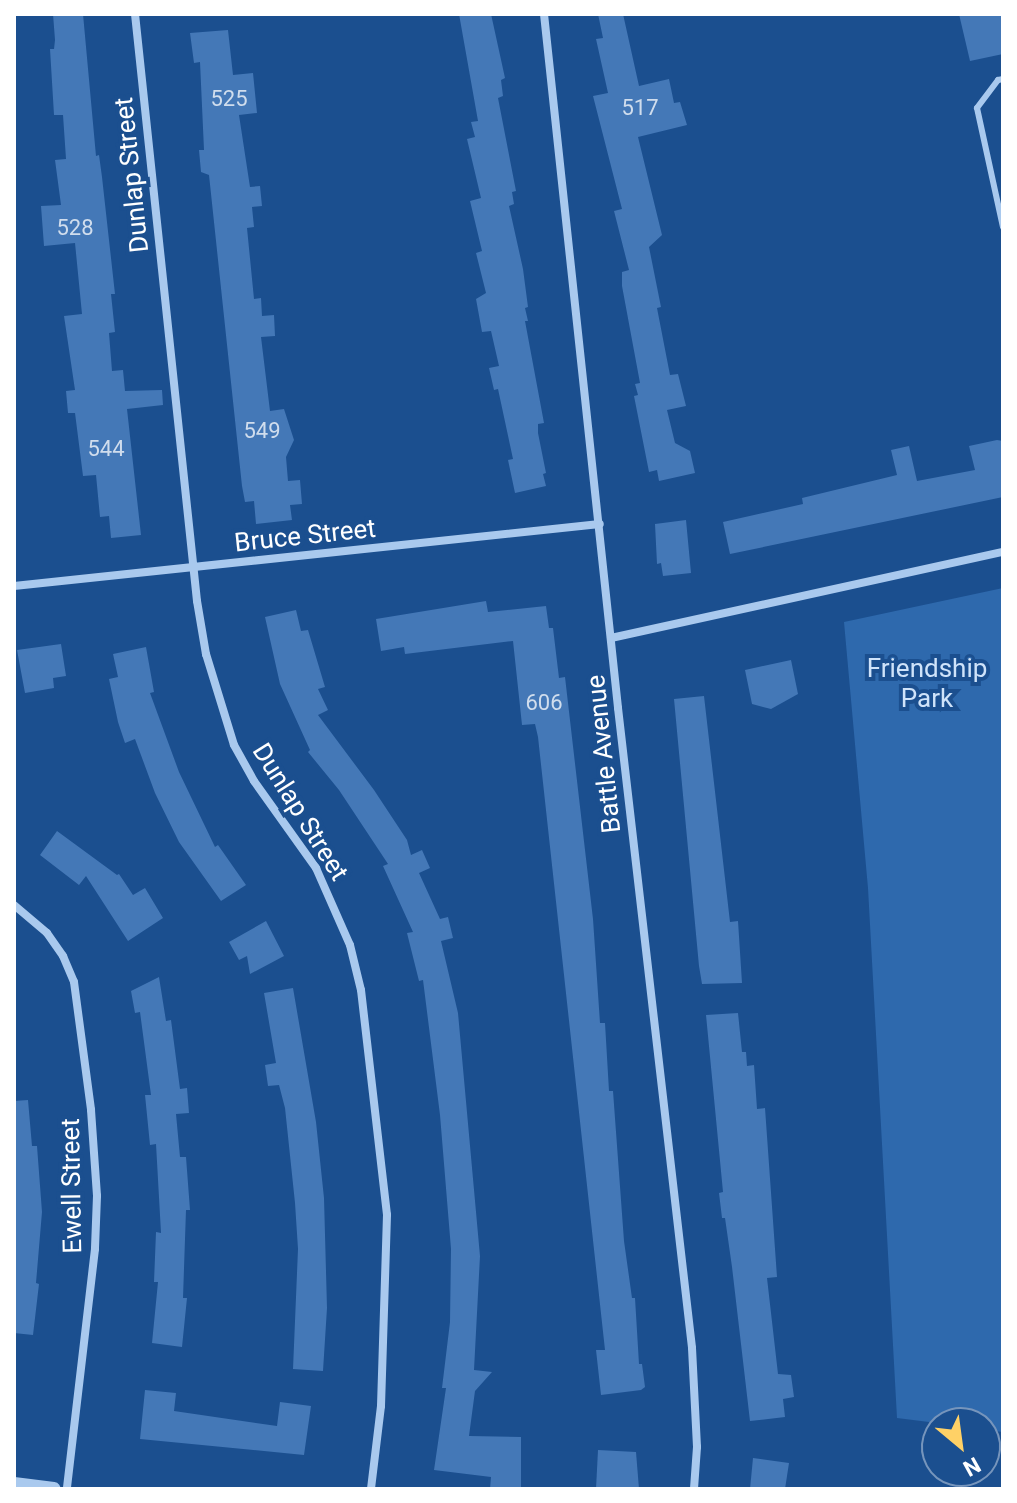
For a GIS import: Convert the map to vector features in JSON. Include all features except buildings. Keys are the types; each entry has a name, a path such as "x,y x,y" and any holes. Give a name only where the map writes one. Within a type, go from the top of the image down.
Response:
{"street":[{"name":"Dunlap Street","path":"135,14 206,654 234,745 254,781 316,868 350,945 361,990 387,1215 382,1390 371,1489"},
{"name":"Battle Avenue","path":"544,14 695,1376 697,1447 694,1489"},
{"name":"Bruce Street","path":"14,586 600,524"},
{"path":"611,638 1003,552"},
{"name":"Ewell Street","path":"14,905 47,933 63,956 74,982 91,1110 97,1196 95,1249 67,1489"},
{"path":"14,1484 54,1489"}],"lane":[{"path":"1003,79 998,80 977,108 1003,227"}],"green space":[{"name":"Friendship Park","path":"1003,588 1003,1432 1001,1407 921,1407 921,1421 897,1418 868,888 844,622"}]}
